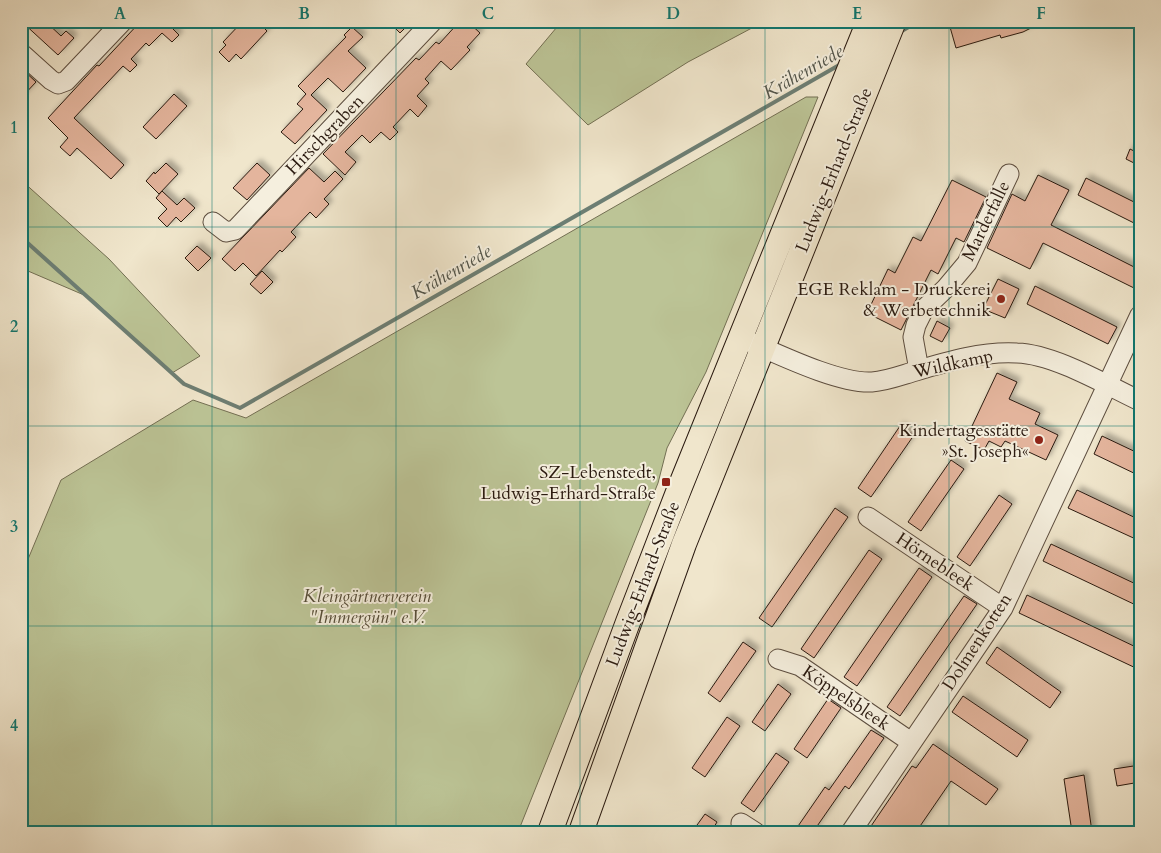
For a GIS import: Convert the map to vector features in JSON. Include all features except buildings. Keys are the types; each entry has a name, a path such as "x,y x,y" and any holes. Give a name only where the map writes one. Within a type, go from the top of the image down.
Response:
{"main road":[{"name":"Ludwig-Erhard-Straße","path":"581,832 684,544 882,51 885,23"},
{"name":"Ludwig-Erhard-Straße","path":"550,832 628,622 740,337 853,61 885,23"}],"street":[{"path":"21,53 58,84 66,81 123,21"},
{"name":"Hirschgraben","path":"212,222 226,232 235,230 433,21"},
{"name":"Marderfalle","path":"920,370 914,337 916,325 924,309 946,288 967,263 1010,174"},
{"name":"Dolmenkotten","path":"850,832 1003,608 1140,315"},
{"path":"740,337 762,347"},
{"name":"Wildkamp","path":"762,347 796,362 847,379 872,382 966,358 992,353 1018,353 1046,357 1140,401"},
{"name":"Hörnebleek","path":"868,517 1003,608"},
{"name":"Köppelsbleek","path":"778,659 800,666 911,742"}],"green space":[{"path":"562,21 765,21 688,62 588,125 526,64"},
{"name":"Kleingärtnerverein \"Immergün\" e.V.","path":"806,97 818,97 706,372 667,448 658,483 518,832 21,832 21,576 61,480 193,400 246,418"},
{"path":"21,180 109,259 200,356 172,373 91,298 21,268"}],"waterway":[{"name":"Krähenriede","path":"900,32 919,21"},
{"name":"Krähenriede","path":"21,237 184,384 240,408 841,64"}],"place":[{"name":"EGE Reklam - Druckerei & Werbetechnik","path":"1001,299"},
{"name":"Kindertagesstätte »St. Joseph«","path":"1039,440"},
{"name":"SZ-Lebenstedt, Ludwig-Erhard-Straße","path":"666,482"}]}
